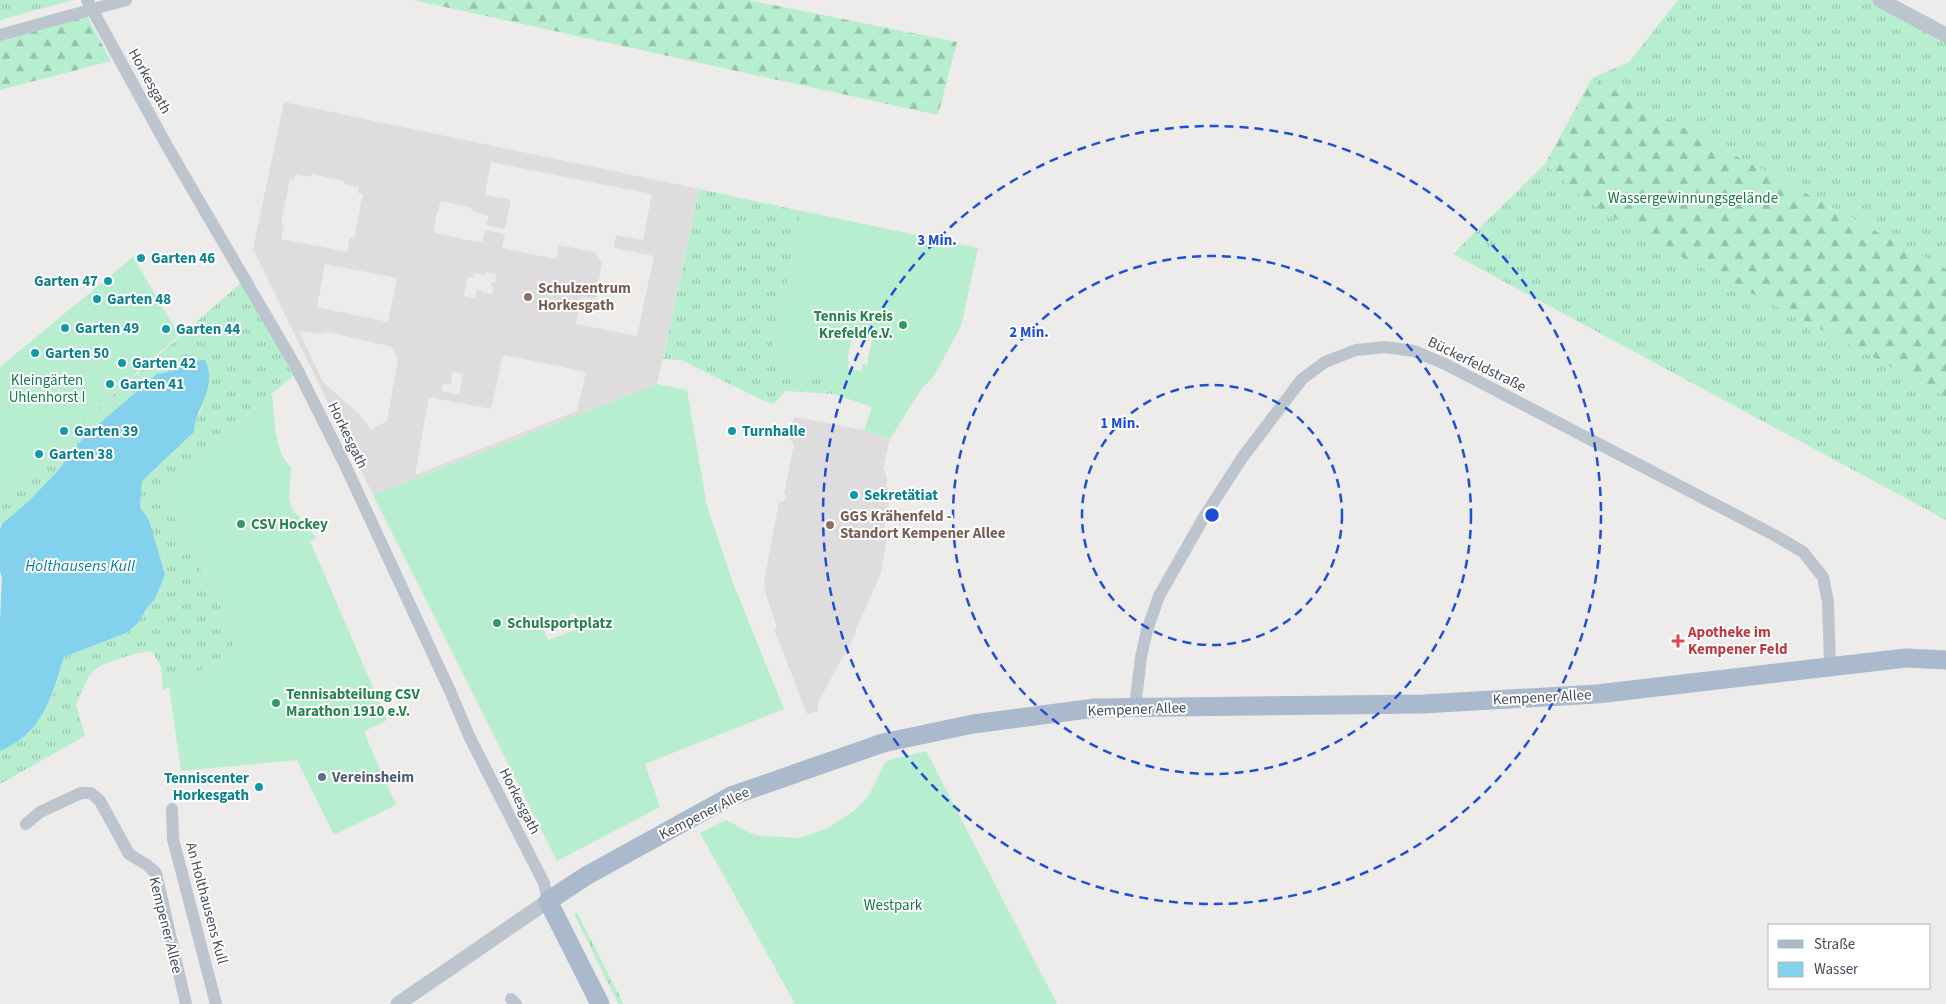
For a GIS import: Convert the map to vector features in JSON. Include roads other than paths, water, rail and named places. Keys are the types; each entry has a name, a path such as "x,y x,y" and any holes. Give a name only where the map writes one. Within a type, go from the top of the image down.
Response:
{"main road":[{"name":"Kempener Allee","path":"548,900 586,876 731,796 883,743 973,724 1095,708 1423,704 1587,694 1906,658 1946,660"},
{"path":"548,900 600,1004"}],"street":[{"path":"0,35 90,5 126,0"},
{"path":"1880,0 1946,36"},
{"name":"Horkesgath","path":"90,5 167,146 300,375 346,467 470,738 544,883 548,900"},
{"name":"Bückerfeldstraße","path":"1135,708 1141,657 1147,630 1159,596 1204,516 1242,458 1302,379 1325,362 1356,350 1384,347 1414,351 1445,364 1776,536 1803,552 1823,577 1828,602 1830,666"},
{"name":"Kempener Allee","path":"26,824 40,812 81,793 91,793 100,801 129,854 156,873 186,1004"},
{"name":"An Holthausens Kull","path":"172,809 173,839 216,1004"},
{"name":"Kempener Allee","path":"398,1004 548,900"}],"water":[{"name":"Holthausens Kull","path":"205,360 208,370 208,388 198,413 194,432 142,481 140,507 149,520 165,575 155,599 138,623 126,633 64,657 55,686 36,724 15,743 0,751 0,619 2,578 0,571 0,530 2,524 30,500 54,475 85,436 157,374 175,370 190,361"}],"place":[{"name":"Garten 46","path":"141,258"},
{"name":"Garten 47","path":"108,281"},
{"name":"Schulzentrum Horkesgath","path":"528,297"},
{"name":"Garten 48","path":"97,299"},
{"name":"Tennis Kreis Krefeld e.V.","path":"903,325"},
{"name":"Garten 49","path":"65,328"},
{"name":"Garten 44","path":"166,329"},
{"name":"Garten 50","path":"35,353"},
{"name":"Garten 42","path":"122,363"},
{"name":"Garten 41","path":"110,384"},
{"name":"Garten 39","path":"64,431"},
{"name":"Turnhalle","path":"732,431"},
{"name":"Garten 38","path":"39,454"},
{"name":"Sekretätiat","path":"854,495"},
{"name":"CSV Hockey","path":"241,524"},
{"name":"GGS Krähenfeld - Standort Kempener Allee","path":"830,525"},
{"name":"Schulsportplatz","path":"497,623"},
{"name":"Apotheke im Kempener Feld","path":"1678,641"},
{"name":"Tennisabteilung CSV Marathon 1910 e.V.","path":"276,703"},
{"name":"Vereinsheim","path":"322,777"},
{"name":"Tenniscenter Horkesgath","path":"259,787"}],"park label":[{"name":"Wassergewinnungsgelände","path":"1693,198"},
{"name":"Kleingärten Uhlenhorst I","path":"47,388"},
{"name":"Westpark","path":"893,905"}]}
